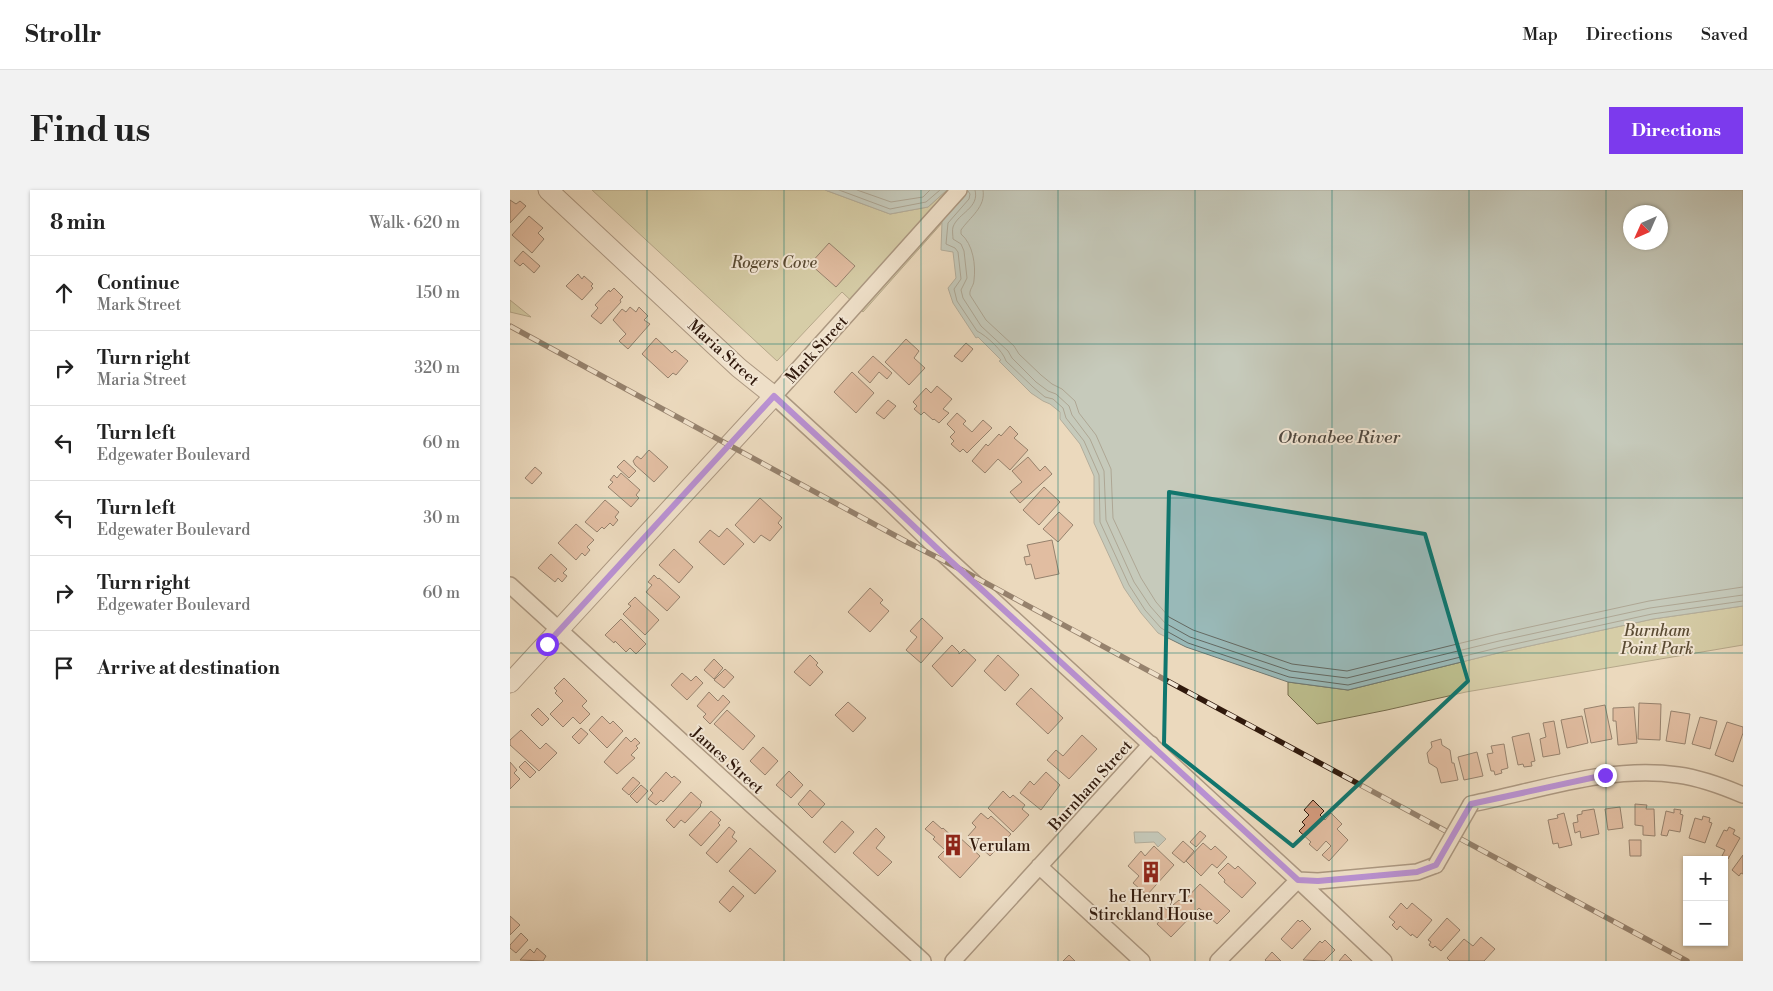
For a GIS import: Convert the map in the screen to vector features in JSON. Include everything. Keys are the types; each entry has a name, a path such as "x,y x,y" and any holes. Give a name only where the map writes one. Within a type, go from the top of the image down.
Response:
{"street":[{"name":"Maria Street","path":"548,190 740,368 774,396 1384,961"},
{"name":"Mark Street","path":"510,683 774,396 959,190"},
{"name":"James Street","path":"510,584 923,961"},
{"name":"Burnham Street","path":"953,961 1151,744"},
{"path":"1218,961 1298,880 1318,881 1417,872 1436,865 1471,804 1605,775 1640,773 1677,774 1707,781 1743,795"},
{"path":"1039,866 1142,961"}],"highlighted area":[{"path":"1169,492 1425,534 1468,681 1293,846 1164,744"}],"green space":[{"name":"Rogers Cove","path":"592,190 825,190 890,214 928,207 947,190 959,190 966,196 863,312 842,292 777,361"},
{"path":"510,300 531,317 510,312"},
{"name":"Burnham Point Park","path":"1743,606 1743,645 1466,692 1317,724 1288,695 1288,682 1348,690 1502,652 1653,619"}],"water":[{"path":"825,190 947,190 928,207 890,214"},
{"name":"Otonabee River","path":"959,190 1743,190 1743,606 1653,619 1502,652 1348,690 1288,682 1186,647 1158,633 1141,613 1124,588 1094,523 1094,476 1080,444 1060,419 1060,412 1031,393 978,337 976,338 953,303 948,288 956,278 953,252 941,250 942,221 965,196"},
{"path":"1134,832 1158,832 1166,839 1158,847 1154,842 1135,843"}],"building":[{"path":"510,200 516,204 520,201 526,206 510,223"},
{"path":"529,216 543,228 538,233 544,239 532,253 512,235"},
{"path":"829,243 855,266 836,287 810,264"},
{"path":"523,251 540,266 534,273 523,263 520,266 514,261"},
{"path":"578,274 582,279 584,276 593,284 591,286 593,288 582,300 566,286"},
{"path":"614,288 623,297 620,300 621,302 601,324 591,316 598,308 595,305 609,290 610,292"},
{"path":"630,307 636,312 639,307 648,316 644,320 650,324 628,349 619,341 626,334 613,320 622,309 626,312"},
{"path":"656,338 672,353 675,350 688,361 676,375 673,373 668,378 642,354"},
{"path":"906,339 919,351 914,358 925,368 909,385 885,362"},
{"path":"966,343 973,349 962,362 954,356"},
{"path":"873,356 892,373 887,379 879,372 870,383 858,372"},
{"path":"852,372 874,393 856,413 834,392"},
{"path":"937,386 952,399 943,409 949,413 939,423 924,412 921,415 914,409 917,406 913,402 926,388 931,393"},
{"path":"888,400 896,406 884,419 876,413"},
{"path":"957,413 966,421 963,424 972,432 983,420 992,428 967,453 963,449 960,452 951,444 954,441 950,437 955,432 947,424"},
{"path":"1010,426 1018,434 1014,438 1028,450 1010,470 998,459 985,473 972,461 986,444 988,446"},
{"path":"649,450 668,467 654,482 633,461 637,456 641,459"},
{"path":"1028,457 1040,471 1045,466 1052,474 1020,503 1010,492 1022,482 1012,471"},
{"path":"624,460 636,471 629,478 617,467"},
{"path":"535,467 542,473 532,484 525,478"},
{"path":"621,473 640,490 636,495 639,498 631,507 608,487 613,482 610,480 614,475 617,478"},
{"path":"1044,487 1060,502 1039,525 1023,510"},
{"path":"760,498 782,518 778,523 782,527 770,541 761,535 754,543 735,525"},
{"path":"605,500 619,512 615,517 618,520 613,526 610,523 604,529 602,527 597,532 585,522"},
{"path":"1059,512 1073,525 1058,542 1043,529"},
{"path":"576,524 594,540 587,547 590,550 585,556 582,553 576,560 558,543"},
{"path":"727,528 744,544 724,565 699,542 710,530 719,537"},
{"path":"1052,540 1059,574 1035,579 1031,564 1026,565 1024,557 1030,556 1027,545"},
{"path":"674,549 693,567 679,583 659,565"},
{"path":"551,554 567,569 563,573 567,576 562,582 558,578 555,582 538,568"},
{"path":"654,575 680,597 667,611 646,592 652,585 648,582"},
{"path":"870,588 883,600 880,603 889,611 870,632 848,612"},
{"path":"635,597 659,620 645,635 623,614 631,606 628,604"},
{"path":"922,618 943,638 921,663 906,650 917,637 910,631"},
{"path":"621,619 646,644 636,654 630,648 626,652 615,641 614,643 605,635"},
{"path":"952,645 959,654 964,649 976,660 952,687 932,666"},
{"path":"810,655 823,672 810,686 794,672"},
{"path":"998,655 1019,675 1005,691 984,671"},
{"path":"714,659 723,668 714,679 704,670"},
{"path":"725,669 734,677 724,688 714,680"},
{"path":"682,673 691,681 696,676 703,683 687,700 671,685"},
{"path":"564,678 587,701 582,706 590,714 580,724 573,717 563,727 550,714 563,701 555,693 557,691 554,688"},
{"path":"1031,688 1063,718 1048,734 1016,704"},
{"path":"709,692 718,701 723,695 730,702 710,724 703,717 706,714 697,706"},
{"path":"848,702 866,718 853,732 835,715"},
{"path":"1639,703 1661,704 1660,740 1638,739"},
{"path":"1605,705 1612,739 1591,743 1584,709"},
{"path":"1634,707 1637,743 1618,745 1616,721 1613,721 1613,708"},
{"path":"538,708 549,719 542,726 531,715"},
{"path":"727,710 755,736 743,750 714,724"},
{"path":"1671,711 1690,714 1685,744 1666,741"},
{"path":"602,716 610,724 613,721 623,731 607,748 589,730"},
{"path":"1582,716 1588,743 1567,748 1561,720"},
{"path":"1700,717 1717,721 1710,749 1692,744"},
{"path":"1554,721 1560,754 1543,757 1540,739 1546,737 1543,723"},
{"path":"1727,722 1743,727 1743,733 1733,762 1715,755"},
{"path":"581,728 588,734 579,744 572,737"},
{"path":"521,730 540,749 546,743 557,753 539,771 510,745 510,740"},
{"path":"1529,733 1535,761 1531,762 1532,766 1524,767 1523,764 1518,765 1512,737"},
{"path":"1082,735 1097,749 1069,779 1047,760 1056,750 1063,756"},
{"path":"626,737 631,742 635,738 640,743 631,755 635,758 617,774 604,762"},
{"path":"1441,739 1442,745 1450,750 1458,780 1441,783 1437,768 1429,763 1427,753 1432,747 1431,742"},
{"path":"1504,744 1508,768 1501,770 1502,773 1495,775 1494,771 1491,771 1487,754 1493,753 1491,746"},
{"path":"763,747 778,761 765,775 750,761"},
{"path":"1477,752 1483,776 1464,780 1458,757"},
{"path":"525,761 536,772 530,778 519,767"},
{"path":"510,762 517,770 514,773 520,779 510,789"},
{"path":"789,771 803,785 791,798 776,785"},
{"path":"666,772 672,778 674,776 681,782 663,802 661,800 656,805 648,799 653,793 650,790"},
{"path":"1046,772 1060,785 1041,810 1020,793 1030,781 1034,785"},
{"path":"633,777 640,783 629,795 622,789"},
{"path":"641,785 648,791 637,803 630,796"},
{"path":"810,790 825,804 812,818 798,804"},
{"path":"1003,791 1010,798 1013,795 1025,805 1022,809 1029,815 1013,832 988,808"},
{"path":"691,792 702,802 701,806 685,823 681,820 674,828 666,820"},
{"path":"1313,800 1324,811 1320,815 1325,820 1331,813 1342,824 1337,829 1348,840 1329,861 1322,855 1331,846 1326,841 1317,851 1309,844 1311,842 1299,831 1305,825 1302,822 1309,815 1304,810"},
{"path":"1635,804 1647,805 1646,809 1654,809 1655,836 1643,835 1643,826 1635,825"},
{"path":"1620,807 1623,828 1608,830 1605,809"},
{"path":"1594,809 1599,834 1581,838 1580,831 1575,833 1573,823 1578,822 1577,815 1582,814 1582,811"},
{"path":"1674,809 1681,810 1680,814 1683,815 1680,832 1669,830 1667,836 1661,835 1666,811 1674,813"},
{"path":"711,811 721,820 718,823 720,825 701,846 689,835"},
{"path":"981,813 988,819 991,816 1011,834 990,856 968,836 976,827 972,823"},
{"path":"1564,813 1572,845 1559,848 1558,843 1553,844 1548,820 1558,818 1557,815"},
{"path":"1703,816 1710,818 1709,822 1712,823 1705,843 1689,838 1695,818 1702,820"},
{"path":"842,821 854,832 835,853 823,842"},
{"name":"Verulam","path":"933,821 955,839 958,836 980,856 960,878 938,857 945,850 933,839 935,837 925,829"},
{"path":"729,827 735,832 732,837 737,841 717,863 706,853"},
{"path":"1729,827 1735,830 1733,834 1740,838 1728,859 1728,856 1722,856 1725,850 1716,846 1724,830 1727,831"},
{"path":"876,828 885,837 876,848 892,862 878,876 853,853"},
{"path":"1200,831 1206,836 1196,847 1190,842"},
{"path":"1629,840 1641,840 1641,856 1630,856"},
{"path":"1183,841 1194,851 1184,863 1172,853"},
{"path":"1203,843 1211,850 1215,846 1227,857 1217,868 1212,864 1201,876 1186,861"},
{"name":"he Henry T. Stirckland House","path":"1154,846 1174,865 1147,895 1133,883 1139,876 1128,866 1141,851 1145,856"},
{"path":"750,848 776,871 755,894 729,871"},
{"path":"1743,855 1743,874 1741,873 1739,876 1732,870"},
{"path":"1228,863 1235,869 1238,866 1256,883 1242,898 1224,882 1225,880 1218,873"},
{"path":"1200,884 1230,911 1217,924 1199,908 1171,937 1157,924 1161,919 1155,914 1162,906 1167,910 1179,900 1182,903"},
{"path":"733,886 744,896 730,912 719,902"},
{"path":"1401,903 1407,909 1412,903 1432,920 1417,938 1412,934 1411,936 1400,926 1397,930 1392,925 1395,922 1389,917"},
{"path":"510,916 520,925 510,935"},
{"path":"1447,918 1460,930 1441,951 1435,946 1433,948 1429,945 1431,942 1428,940"},
{"path":"1298,920 1300,922 1302,920 1311,929 1292,949 1281,939"},
{"path":"521,933 528,940 516,953 510,948 510,945"},
{"path":"1481,937 1495,949 1484,961 1450,961 1447,958 1464,939 1473,946"},
{"path":"1325,940 1335,950 1324,961 1303,960 1320,941 1322,943"},
{"path":"537,948 546,956 543,961 520,960 530,949 534,953"},
{"path":"1272,952 1281,961 1265,960"},
{"path":"1345,954 1352,961 1339,961"},
{"path":"1069,955 1075,961 1063,961"}],"railway":[{"path":"510,326 907,542 1687,961"}],"place":[{"name":"Verulam","path":"953,845"},
{"name":"he Henry T. Stirckland House","path":"1151,872"}],"route":[{"path":"547,644 774,396 1298,880 1318,881 1417,872 1436,865 1471,804 1605,775"}]}
